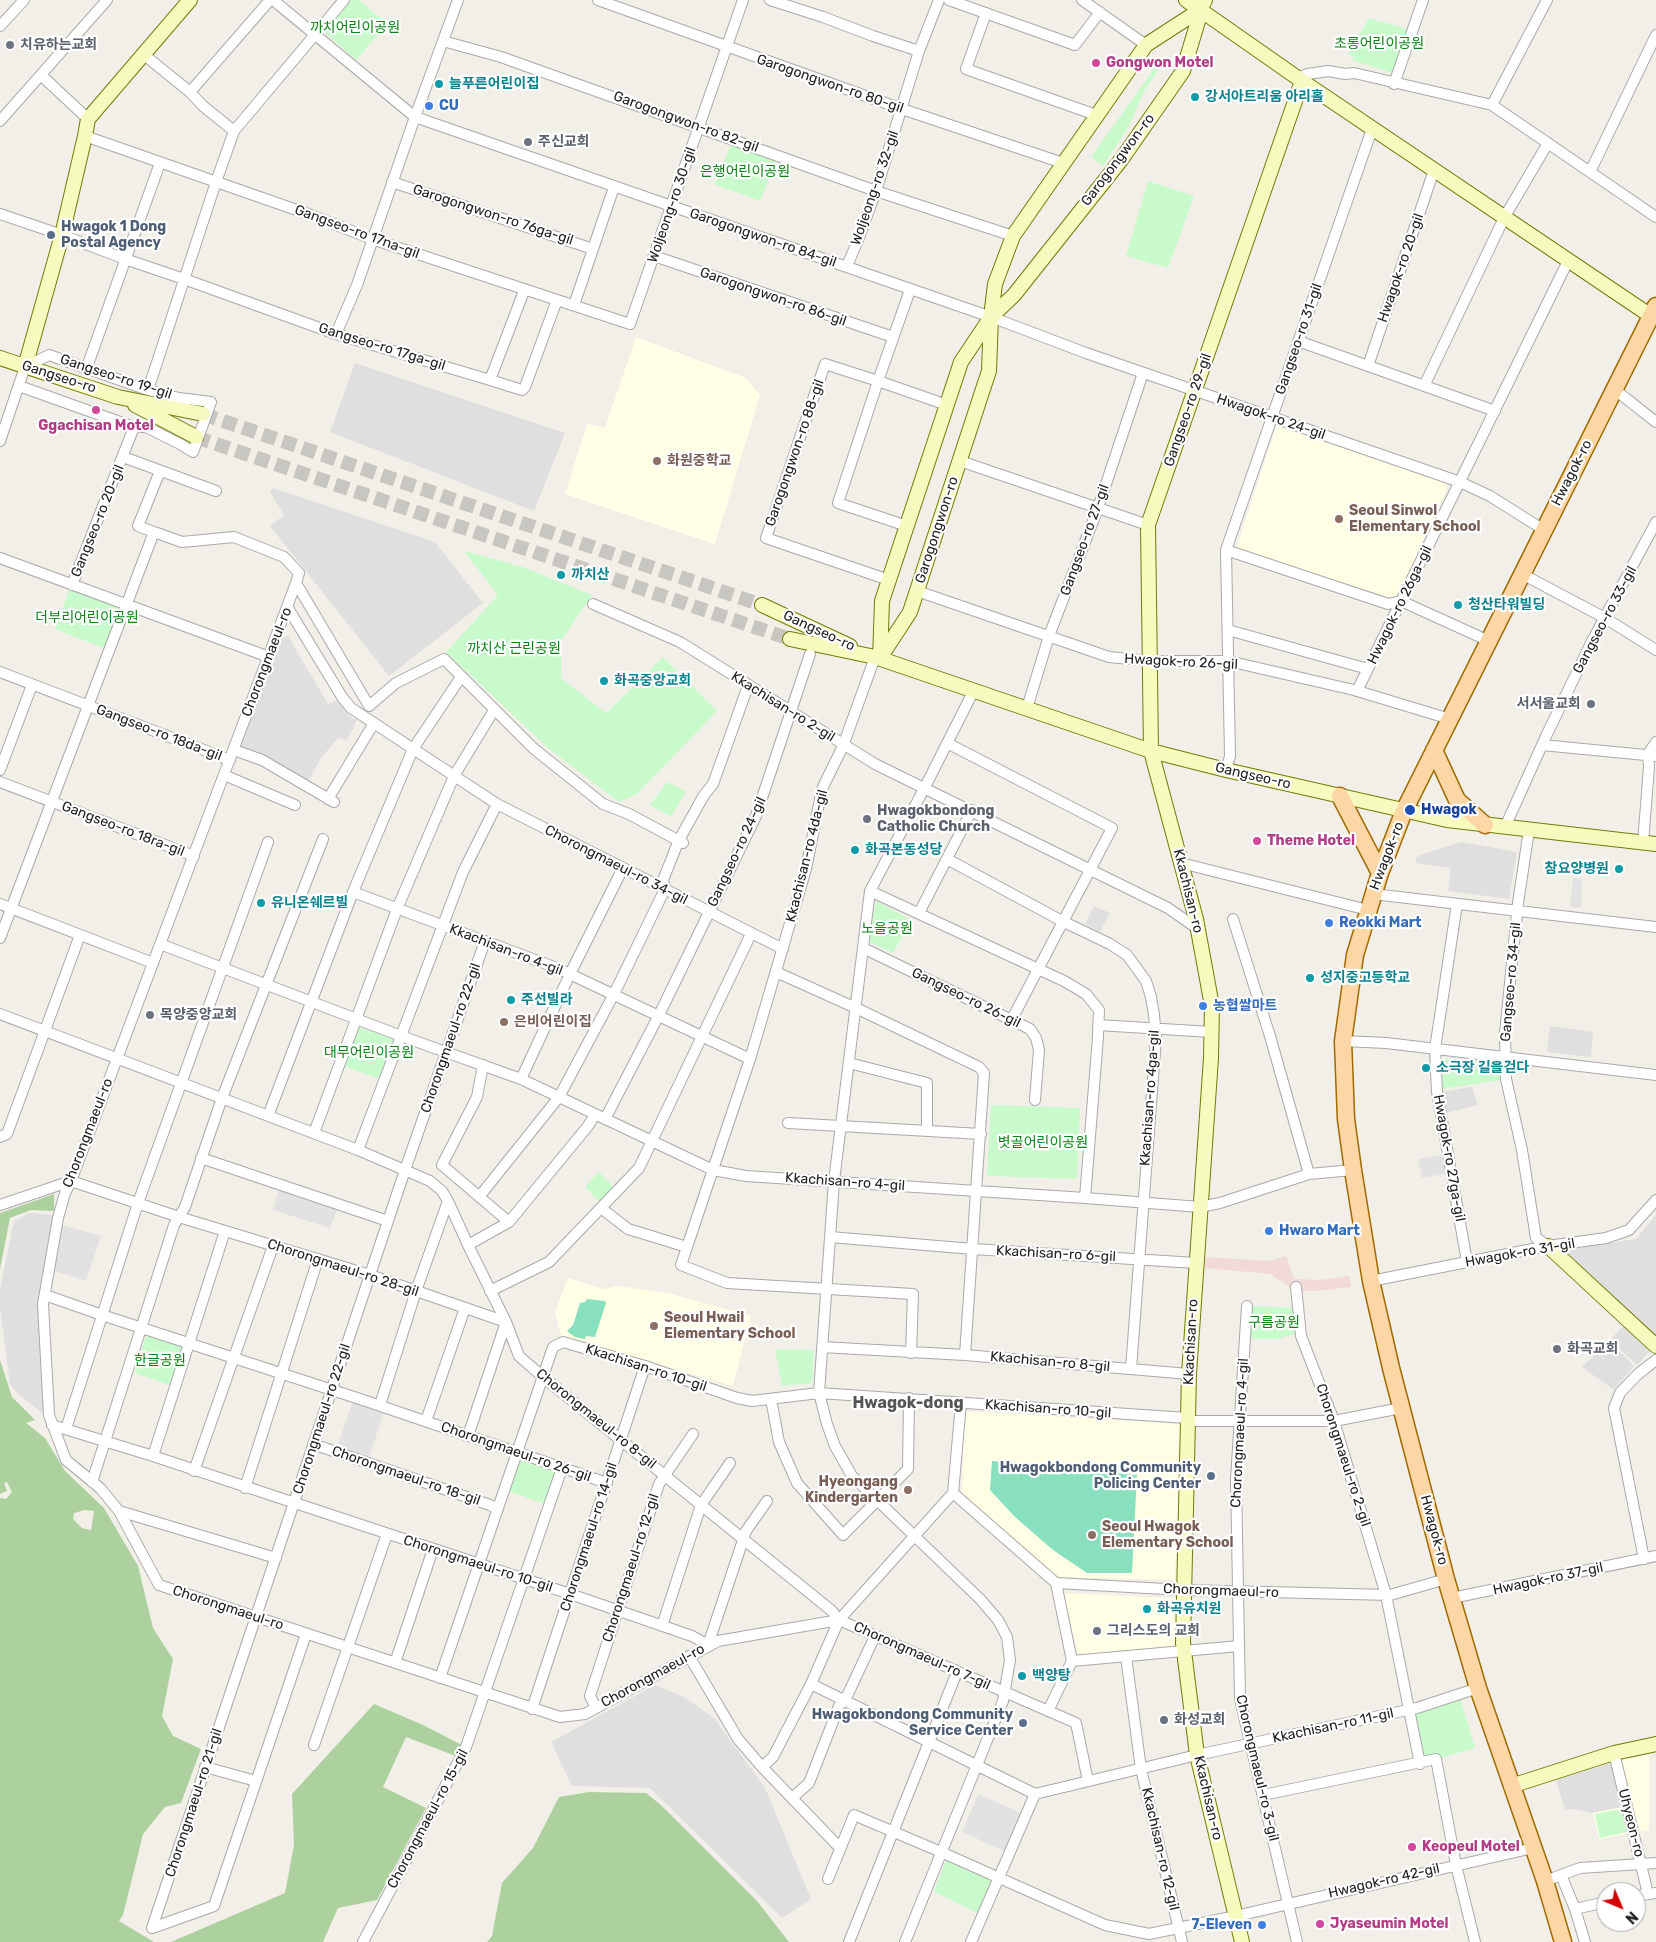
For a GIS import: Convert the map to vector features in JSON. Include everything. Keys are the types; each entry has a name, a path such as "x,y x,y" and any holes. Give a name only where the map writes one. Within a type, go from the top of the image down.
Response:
{"main road":[{"name":"Hwagok-ro","path":"1563,1942 1478,1688 1446,1579 1401,1408 1371,1282 1353,1170 1346,1119 1343,1041 1355,954 1380,873 1404,811 1653,311"},
{"path":"1434,750 1457,800 1485,825"},
{"path":"1340,796 1380,873"}],"street":[{"path":"0,26 24,0"},
{"path":"0,121 106,0"},
{"path":"1,437 19,386 62,235 88,119 190,0"},
{"path":"190,92 272,0"},
{"name":"Garogongwon-ro 84-gil","path":"272,0 415,117 991,317"},
{"path":"148,390 234,131 344,0"},
{"path":"336,334 357,285 458,0"},
{"name":"Garogongwon-ro 80-gil","path":"598,0 902,110 1063,163"},
{"name":"Woljeong-ro 30-gil","path":"630,324 743,0"},
{"path":"770,0 919,51"},
{"name":"Woljeong-ro 32-gil","path":"847,266 876,190 919,51 939,0"},
{"path":"949,0 1075,44 1100,12"},
{"path":"1082,0 1146,45"},
{"path":"1186,0 1203,5 1299,79 1568,261 1653,311"},
{"name":"Garogongwon-ro","path":"878,658 910,612 989,371 991,317 995,284 1013,236 1146,45 1211,0"},
{"path":"1394,84 1423,0"},
{"path":"1492,105 1547,0"},
{"name":"Garogongwon-ro","path":"878,658 882,601 961,362 991,317 1014,295 1121,160 1183,71 1203,5"},
{"path":"986,13 966,69 1096,115"},
{"path":"1590,172 1656,35"},
{"name":"Garogongwon-ro 82-gil","path":"443,41 501,57 876,190 1013,236"},
{"path":"143,54 234,131"},
{"path":"1299,79 1308,74 1328,71 1345,74 1354,73 1394,84 1492,105 1656,217"},
{"path":"41,75 88,119"},
{"name":"Gangseo-ro 29-gil","path":"1151,751 1148,525 1195,391 1299,79"},
{"name":"Gangseo-ro 31-gil","path":"1226,770 1230,756 1226,550 1372,129"},
{"name":"Gangseo-ro 17na-gil","path":"85,136 312,215 372,239 524,291 630,324"},
{"path":"1424,386 1504,218 1548,143"},
{"path":"87,367 160,163"},
{"name":"Hwagok-ro 20-gil","path":"1368,366 1434,170"},
{"name":"Garogongwon-ro 76ga-gil","path":"392,182 593,249"},
{"path":"574,305 614,187"},
{"name":"Gangseo-ro 17ga-gil","path":"0,214 336,334 522,390 525,387 557,300"},
{"name":"Garogongwon-ro 86-gil","path":"654,256 892,337"},
{"name":"Hwagok-ro 26ga-gil","path":"1357,690 1568,261"},
{"path":"907,526 838,503 892,337 910,290"},
{"path":"490,380 524,291"},
{"name":"Hwagok-ro 24-gil","path":"991,317 1086,353 1460,482 1490,496 1544,530"},
{"path":"1298,341 1495,411"},
{"name":"Gangseo-ro 19-gil","path":"25,366 49,354 148,390 179,398 211,402 193,452 146,427 134,426"},
{"name":"Gangseo-ro","path":"0,358 118,397 204,414"},
{"name":"Garogongwon-ro 88-gil","path":"889,580 766,538 825,364 947,405"},
{"name":"Gangseo-ro 27-gil","path":"1027,708 1049,636 1098,508 1143,373"},
{"path":"19,386 134,426"},
{"path":"1614,389 1656,422"},
{"name":"Gangseo-ro","path":"118,397 196,436"},
{"name":"Gangseo-ro 20-gil","path":"72,585 134,426"},
{"name":"Gangseo-ro 20-gil","path":"123,457 216,491"},
{"path":"960,461 1148,525"},
{"path":"160,471 138,526 182,542 234,537 284,557 369,706"},
{"name":"Gangseo-ro 33-gil","path":"1504,827 1542,744 1605,618 1656,522"},
{"path":"88,706 154,532"},
{"path":"1226,550 1388,604 1401,601 1488,640"},
{"path":"0,558 269,657"},
{"path":"1522,574 1605,618 1656,650"},
{"name":"Chorongmaeul-ro","path":"297,578 288,608 65,1193 58,1218 44,1304 48,1415 66,1460 92,1482 119,1511 159,1585 560,1718 585,1714 718,1641 839,1620"},
{"name":"Hwagok-ro 26-gil","path":"917,591 1109,657 1150,661 1228,662 1357,690 1450,718"},
{"name":"Kkachisan-ro 2-gil","path":"594,604 680,642 843,746 875,764 972,810 1168,908 1198,929"},
{"name":"Gangseo-ro","path":"762,605 878,658 1151,751 1447,820 1650,843 1649,767 1652,755"},
{"name":"Chorongmaeul-ro 34-gil","path":"288,608 342,697 351,708 497,804 782,949"},
{"path":"1228,630 1368,669"},
{"name":"Gangseo-ro","path":"790,639 878,658"},
{"name":"Gangseo-ro 24-gil","path":"600,1117 659,1015 756,816 810,654"},
{"name":"Kkachisan-ro 4da-gil","path":"713,1170 750,1059 806,870 822,788 843,746 878,658"},
{"path":"362,715 369,706 396,683 444,660 533,748 604,804 629,814 681,842"},
{"name":"Gangseo-ro 18da-gil","path":"0,672 88,706 232,755"},
{"path":"268,1116 353,892 413,749 461,677"},
{"path":"0,770 32,684"},
{"path":"479,1197 559,1097 614,994 665,889 663,880 704,795 713,784 748,686"},
{"path":"905,1942 1003,1701 1010,1660 1007,1637 998,1620 980,1598 852,1476 835,1446 819,1393 834,1181 870,891 925,788 974,690"},
{"name":"Gangseo-ro 18da-gil","path":"52,802 88,706"},
{"path":"314,1134 397,909 454,776 494,710"},
{"path":"232,755 262,760 331,801 374,723"},
{"path":"1542,744 1652,755 1656,742"},
{"path":"947,744 1112,828 1012,1019"},
{"name":"Kkachisan-ro","path":"1151,751 1198,929 1212,1006 1187,1419 1184,1651 1197,1755 1242,1942"},
{"path":"224,775 295,805"},
{"name":"Gangseo-ro 18ra-gil","path":"0,782 194,856"},
{"name":"Gangseo-ro 18ra-gil","path":"0,938 52,802"},
{"path":"358,1150 463,872 497,804"},
{"path":"919,914 972,810"},
{"name":"Gangseo-ro 34-gil","path":"1529,830 1518,910 1505,1033 1506,1079 1522,1150 1536,1238 1548,1246"},
{"path":"92,1482 174,1225 185,1207 222,1098 323,839"},
{"path":"66,1429 138,1203 268,842"},
{"name":"Kkachisan-ro 4ga-gil","path":"947,860 1062,921 1110,944 1127,955 1146,982 1151,996 1156,1028 1144,1202"},
{"path":"1181,863 1368,910"},
{"name":"Kkachisan-ro 4-gil","path":"521,1079 570,974 623,868"},
{"path":"870,891 1064,981 1086,994 1098,1010 1085,1198"},
{"name":"Kkachisan-ro 4-gil","path":"353,892 570,974"},
{"path":"1373,894 1656,927"},
{"path":"0,904 153,963"},
{"name":"Hwagok-ro 27ga-gil","path":"1456,904 1435,1049 1437,1092 1467,1262"},
{"path":"1233,919 1270,1036 1308,1174"},
{"path":"490,1291 549,1262 639,1168 752,934"},
{"path":"0,1137 7,1134 80,935"},
{"name":"Chorongmaeul-ro 22-gil","path":"256,1617 388,1220 485,941"},
{"name":"Kkachisan-ro 4-gil","path":"160,944 401,1036 521,1079 713,1170 746,1176 1200,1207"},
{"name":"Gangseo-ro 26-gil","path":"863,948 1030,1029 1036,1038 1039,1050 1035,1100"},
{"path":"776,972 979,1067 984,1073 965,1355"},
{"path":"570,974 750,1059"},
{"name":"Chorongmaeul-ro 8-gil","path":"0,1014 358,1150 430,1182 442,1191 448,1201 506,1322 519,1356 832,1611 839,1620"},
{"path":"1098,1024 1211,1032"},
{"path":"1343,1041 1386,1043 1656,1075"},
{"path":"848,1063 928,1083 927,1131"},
{"path":"484,1065 477,1097 442,1165 509,1222"},
{"path":"468,1245 509,1222 588,1126 600,1117"},
{"path":"788,1123 981,1134"},
{"path":"202,1158 388,1220"},
{"path":"713,1170 681,1265 726,1283 913,1294 911,1353"},
{"path":"1200,1207 1220,1203 1308,1174 1353,1170"},
{"path":"0,1205 71,1181"},
{"name":"Chorongmaeul-ro 28-gil","path":"71,1181 179,1217 370,1275 506,1322"},
{"name":"Hwagok-ro 31-gil","path":"1371,1282 1548,1246 1606,1238 1629,1230 1656,1200"},
{"path":"380,1405 416,1291 448,1201"},
{"path":"1131,1369 1144,1202"},
{"path":"600,1208 628,1229 687,1247"},
{"path":"153,1456 225,1231"},
{"name":"Kkachisan-ro 6-gil","path":"830,1237 973,1249 1196,1262"},
{"path":"194,1471 273,1246"},
{"path":"1548,1246 1656,1346"},
{"path":"245,1488 318,1259"},
{"name":"Chorongmaeul-ro 2-gil","path":"1296,1287 1301,1336 1334,1421 1386,1595"},
{"name":"Chorongmaeul-ro 26-gil","path":"45,1295 189,1344 380,1405 606,1483"},
{"name":"Chorongmaeul-ro 4-gil","path":"1238,1591 1236,1478 1247,1306"},
{"name":"Chorongmaeul-ro 26-gil","path":"426,1421 464,1308"},
{"path":"468,1436 506,1322"},
{"name":"Kkachisan-ro 10-gil","path":"543,1377 553,1347 562,1342 645,1366 737,1398 752,1401 819,1393 1240,1422 1334,1421 1401,1408"},
{"name":"Kkachisan-ro 8-gil","path":"822,1347 965,1355 1189,1374"},
{"path":"1644,1559 1614,1408 1620,1393 1637,1375 1656,1360"},
{"name":"Chorongmaeul-ro 14-gil","path":"532,1709 645,1366"},
{"name":"Chorongmaeul-ro 18-gil","path":"440,1678 543,1377"},
{"path":"771,1399 779,1442 798,1483 843,1534 908,1469 909,1398"},
{"path":"762,1767 773,1757 811,1684 839,1620 953,1493 961,1403"},
{"name":"Chorongmaeul-ro 10-gil","path":"52,1425 153,1456 570,1594 692,1636 708,1645"},
{"name":"Chorongmaeul-ro 12-gil","path":"596,1708 590,1696 659,1484 693,1434"},
{"name":"Chorongmaeul-ro 18-gil","path":"313,1444 498,1509"},
{"path":"662,1626 701,1505 730,1463"},
{"name":"Chorongmaeul-ro 15-gil","path":"363,1942 466,1747 562,1468"},
{"path":"953,1493 1056,1583 1072,1661 1048,1711"},
{"path":"708,1645 746,1531 767,1500"},
{"path":"119,1511 276,1558"},
{"path":"314,1745 387,1534"},
{"path":"395,1663 434,1549"},
{"name":"Hwagok-ro 37-gil","path":"1452,1598 1656,1556"},
{"name":"Chorongmaeul-ro","path":"1056,1583 1184,1590 1386,1595 1446,1579"},
{"name":"Chorongmaeul-ro 3-gil","path":"1238,1591 1240,1699 1297,1942"},
{"path":"1386,1595 1420,1764"},
{"name":"Chorongmaeul-ro 21-gil","path":"256,1617 152,1928 214,1906 256,1781"},
{"name":"Chorongmaeul-ro 7-gil","path":"839,1620 1004,1692"},
{"path":"206,1767 256,1781 306,1634"},
{"path":"792,1798 809,1783 839,1706 848,1694 875,1636"},
{"path":"1072,1661 1239,1646"},
{"path":"689,1656 738,1739 762,1767 840,1848 828,1879"},
{"name":"Kkachisan-ro 12-gil","path":"1126,1656 1141,1769 1179,1928"},
{"path":"849,1942 957,1672"},
{"path":"811,1684 1036,1794 971,1942"},
{"name":"Kkachisan-ro 11-gil","path":"1197,1755 1410,1710 1478,1688"},
{"path":"1004,1692 1076,1723 1088,1781"},
{"path":"1511,1786 1614,1752 1656,1744"},
{"name":"Uhyeon-ro","path":"1614,1752 1641,1864 1652,1893"},
{"name":"Kkachisan-ro 12-gil","path":"1036,1794 1197,1755"},
{"path":"1263,1795 1420,1764 1436,1759 1456,1865 1475,1942"},
{"name":"Hwagok-ro 42-gil","path":"840,1848 854,1815 1105,1925 1149,1934 1533,1848"},
{"path":"1544,1881 1580,1868 1656,1863"},
{"path":"1561,1875 1585,1942"},
{"path":"1574,1908 1596,1904"},
{"path":"1179,1928 1182,1942"},
{"path":"1124,1930 1128,1942"}],"shaded area":[{"name":"화원중학교","path":"636,337 746,378 760,395 715,544 565,494 587,424 605,428"},
{"path":"355,363 565,433 534,511 330,432"},
{"name":"Seoul Sinwol Elementary School","path":"1277,424 1447,482 1447,489 1396,599 1236,549"},
{"path":"273,488 435,542 483,603 389,676 270,526 284,515 270,492"},
{"path":"288,636 328,704 337,700 349,716 357,720 347,740 338,738 321,758 306,786 234,750 275,640"},
{"path":"1461,842 1517,852 1509,899 1448,891 1451,868 1415,863 1417,856"},
{"path":"1573,878 1582,879 1581,908 1570,907"},
{"path":"1094,906 1110,913 1100,932 1085,924"},
{"path":"1550,1026 1593,1032 1591,1057 1547,1052"},
{"path":"1472,1087 1478,1105 1447,1113 1442,1092"},
{"path":"1442,1155 1445,1174 1422,1178 1418,1159"},
{"path":"279,1189 338,1208 330,1228 273,1210"},
{"path":"29,1213 55,1215 39,1305 45,1410 41,1412 19,1395 10,1384 0,1308 0,1290 14,1221"},
{"path":"1656,1215 1656,1338 1563,1256 1564,1250 1636,1239"},
{"path":"62,1225 101,1236 86,1281 54,1271"},
{"path":"1286,1256 1294,1279 1319,1280 1349,1276 1351,1287 1317,1291 1291,1291 1287,1285 1270,1274 1205,1268 1205,1257 1269,1261"},
{"name":"Seoul Hwail Elementary School","path":"568,1278 603,1289 617,1286 668,1293 751,1316 733,1386 561,1336 555,1312"},
{"path":"1626,1323 1653,1348 1637,1365 1610,1340"},
{"path":"1609,1341 1634,1366 1614,1390 1582,1367"},
{"path":"353,1401 384,1412 368,1460 336,1450"},
{"name":"Seoul Hwagok Elementary School","path":"965,1411 1180,1424 1175,1580 1056,1577 962,1493"},
{"path":"1063,1593 1175,1598 1175,1646 1078,1655"},
{"path":"655,1685 684,1697 714,1718 765,1788 811,1899 782,1918 650,1788 572,1786 551,1742"},
{"path":"1649,1755 1649,1830 1599,1839 1593,1813 1623,1807 1621,1763 1625,1759"},
{"path":"1611,1763 1623,1807 1593,1813 1572,1809 1565,1810 1556,1780"},
{"path":"978,1794 1021,1813 1004,1851 962,1832"}],"green space":[{"name":"까치어린이공원","path":"350,0 359,0 387,24 356,60 323,31"},
{"name":"초롱어린이공원","path":"1369,18 1407,29 1393,73 1352,60 1354,57 1348,54"},
{"path":"1162,58 1165,60 1143,93 1129,126 1103,166 1091,157"},
{"name":"은행어린이공원","path":"731,145 776,160 760,201 714,184"},
{"path":"1148,181 1194,196 1168,268 1126,256"},
{"name":"까치산 근린공원","path":"464,551 523,567 592,595 561,641 561,678 606,713 663,657 717,711 637,794 619,802 548,748 446,652 498,595"},
{"name":"더부리어린이공원","path":"70,588 120,607 104,648 55,629"},
{"path":"667,782 686,791 671,817 650,805"},
{"name":"노을공원","path":"876,901 911,920 893,953 869,942"},
{"name":"대무어린이공원","path":"358,1027 396,1040 381,1079 343,1066"},
{"path":"1440,1058 1501,1063 1501,1080 1441,1089"},
{"name":"볏골어린이공원","path":"991,1105 1080,1108 1077,1179 987,1176"},
{"path":"599,1172 616,1190 602,1204 585,1187"},
{"path":"54,1194 54,1211 31,1210 10,1218 0,1269 0,1213"},
{"path":"587,1299 605,1301 606,1303 595,1337 586,1336 585,1339 575,1337 567,1331 573,1325 580,1303 585,1302"},
{"name":"구름공원","path":"1250,1306 1296,1308 1299,1332 1278,1339 1248,1339"},
{"name":"한글공원","path":"146,1336 185,1348 172,1386 135,1373"},
{"path":"775,1349 814,1350 812,1383 782,1386"},
{"path":"0,1360 12,1397 35,1420 26,1423 45,1438 65,1471 104,1508 138,1566 153,1628 173,1659 162,1716 173,1736 201,1749 181,1803 165,1807 143,1834 123,1915 119,1921 154,1942 0,1942 0,1498 6,1499 12,1492 7,1482 4,1483 7,1491 0,1494","holes":["85,1510 94,1511 91,1530 82,1528 73,1519 74,1513"]},
{"path":"520,1460 556,1472 545,1504 508,1491"},
{"path":"992,1461 1137,1475 1132,1573 1087,1573 1053,1550 1015,1517 990,1490"},
{"path":"1460,1698 1475,1748 1441,1758 1435,1756 1423,1760 1414,1713"},
{"path":"374,1704 423,1725 462,1745 456,1756 406,1737 383,1787 426,1808 377,1900 338,1908 323,1942 171,1942 285,1893 294,1845 292,1794"},
{"path":"589,1792 646,1793 661,1805 757,1901 789,1942 487,1942 492,1936 502,1883 533,1848 559,1797"},
{"path":"1622,1809 1627,1832 1600,1838 1595,1814"},
{"path":"946,1860 991,1880 978,1913 934,1892"}],"tunnel":[{"path":"203,414 762,605"},
{"path":"196,437 790,639"}],"place":[{"name":"치유하는교회","path":"10,45"},
{"name":"Gongwon Motel","path":"1096,63"},
{"name":"늘푸른어린이집","path":"439,84"},
{"name":"강서아트리움 아리홀","path":"1195,97"},
{"name":"CU","path":"429,106"},
{"name":"주신교회","path":"528,142"},
{"name":"Hwagok 1 Dong Postal Agency","path":"51,235"},
{"name":"Ggachisan Motel","path":"96,410"},
{"name":"화원중학교","path":"657,461"},
{"name":"Seoul Sinwol Elementary School","path":"1339,519"},
{"name":"까치산","path":"561,575"},
{"name":"청산타워빌딩","path":"1458,605"},
{"name":"화곡중앙교회","path":"604,681"},
{"name":"서서울교회","path":"1591,704"},
{"name":"Hwagok","path":"1410,810"},
{"name":"Hwagokbondong Catholic Church","path":"867,819"},
{"name":"Theme Hotel","path":"1257,841"},
{"name":"화곡본동성당","path":"855,850"},
{"name":"참요양병원","path":"1619,869"},
{"name":"유니온쉐르빌","path":"261,903"},
{"name":"Reokki Mart","path":"1329,923"},
{"name":"성지중고등학교","path":"1310,978"},
{"name":"주선빌라","path":"511,1000"},
{"name":"농협쌀마트","path":"1203,1006"},
{"name":"목양중앙교회","path":"150,1015"},
{"name":"은비어린이집","path":"504,1022"},
{"name":"소극장 길을걷다","path":"1426,1068"},
{"name":"Hwaro Mart","path":"1269,1231"},
{"name":"Seoul Hwail Elementary School","path":"654,1326"},
{"name":"화곡교회","path":"1557,1349"},
{"name":"Hwagokbondong Community Policing Center","path":"1211,1476"},
{"name":"Hyeongang Kindergarten","path":"908,1490"},
{"name":"Seoul Hwagok Elementary School","path":"1092,1535"},
{"name":"화곡유치원","path":"1147,1609"},
{"name":"그리스도의 교회","path":"1097,1631"},
{"name":"백양탕","path":"1022,1676"},
{"name":"화성교회","path":"1164,1720"},
{"name":"Hwagokbondong Community Service Center","path":"1023,1723"},
{"name":"Keopeul Motel","path":"1412,1847"},
{"name":"Jyaseumin Motel","path":"1320,1924"},
{"name":"7-Eleven","path":"1262,1925"}],"district":[{"name":"Hwagok-dong","path":"908,1403"}]}
